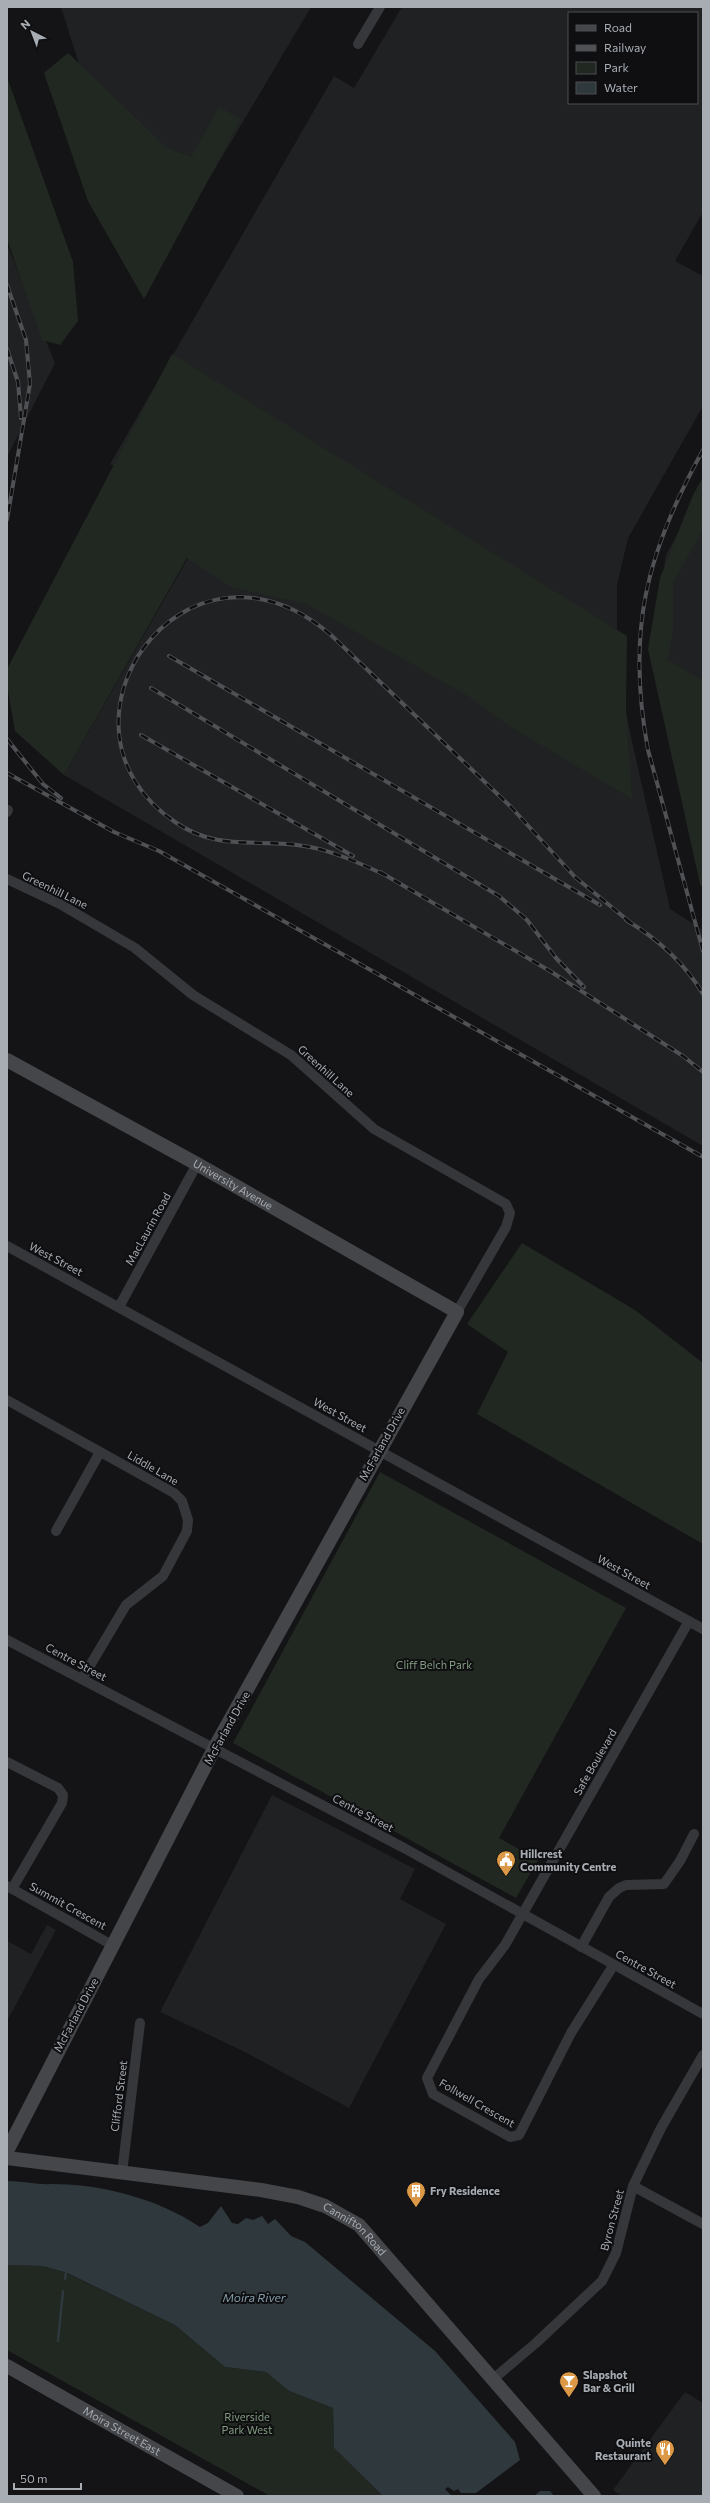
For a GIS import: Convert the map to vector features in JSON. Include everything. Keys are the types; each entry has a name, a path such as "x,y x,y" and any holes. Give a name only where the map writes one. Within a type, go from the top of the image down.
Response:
{"street":[{"path":"358,44 380,7"},
{"name":"Greenhill Lane","path":"7,879 60,904 135,948 193,996 291,1056 374,1130 506,1204 510,1213 506,1227 457,1312"},
{"name":"University Avenue","path":"7,1060 197,1164 457,1312"},
{"name":"MacLaurin Road","path":"119,1307 197,1164"},
{"name":"West Street","path":"7,1246 703,1629"},
{"name":"McFarland Drive","path":"7,2151 112,1944 215,1747 234,1717 379,1450 457,1312"},
{"name":"Liddle Lane","path":"7,1400 174,1493 182,1501 188,1520 187,1531 163,1576 126,1605 82,1679"},
{"path":"56,1531 100,1452"},
{"name":"Safe Boulevard","path":"522,1915 689,1621"},
{"name":"Centre Street","path":"7,1640 215,1747 404,1848 522,1915 703,2014"},
{"name":"Summit Crescent","path":"7,1762 58,1788 63,1795 62,1803 9,1887 112,1944"},
{"path":"582,1947 609,1897 626,1885 664,1884 680,1861 694,1834"},
{"name":"Follwell Crescent","path":"522,1915 499,1955 479,1979 427,2078 433,2094 510,2137 519,2135 572,2033 614,1966"},
{"name":"Clifford Street","path":"122,2173 140,2023"},
{"name":"Byron Street","path":"492,2380 536,2343 602,2282 616,2254 633,2186 661,2128 703,2055"},
{"name":"Cannifton Road","path":"7,2158 261,2190 298,2197 325,2206 359,2225 594,2496"},
{"path":"633,2186 703,2224"},
{"name":"Moira Street East","path":"7,2366 237,2496"}],"shaded area":[{"path":"61,7 311,7 148,282"},
{"path":"402,7 703,7 703,212 675,261 703,276 703,406 628,538 617,585 617,636 621,688 670,909 703,930 703,1146 64,775 208,523 110,464 334,76 354,88"},
{"path":"7,244 55,363 7,457"},
{"path":"703,487 703,692 664,670 660,594 666,555"},
{"path":"272,1795 415,1869 400,1899 446,1924 349,2108 239,2049 160,2012"},
{"path":"47,1925 56,1930 7,2021 7,1941 31,1954"},
{"path":"685,2392 703,2403 703,2496 622,2496 613,2490"}],"green space":[{"path":"68,53 167,148 191,157 219,107 241,119 144,299 88,201 44,73"},
{"path":"7,77 73,262 78,321 60,345 42,340 7,239"},
{"path":"172,354 627,636 626,707 632,799 509,726 471,698 307,604 233,588 187,558 64,775 15,731 7,685 7,669"},
{"path":"703,477 703,529 673,583 673,629 668,660 703,681 703,889 700,884 648,649 660,578 693,495"},
{"path":"522,1243 635,1310 703,1363 703,1544 477,1414 508,1352 467,1324"},
{"name":"Cliff Belch Park","path":"380,1472 626,1608 499,1838 538,1860 516,1898 233,1743"},
{"name":"Riverside Park West","path":"7,2265 43,2266 66,2273 175,2325 225,2367 266,2372 289,2391 333,2408 334,2448 383,2496 270,2496 7,2350"}],"water":[{"name":"Moira River","path":"7,2181 71,2185 110,2190 166,2208 200,2227 208,2223 221,2206 232,2223 238,2224 246,2218 253,2220 262,2216 268,2224 275,2219 291,2236 305,2242 435,2351 515,2442 520,2460 476,2493 461,2493 458,2489 454,2491 448,2487 445,2489 452,2496 383,2496 334,2448 333,2408 289,2391 266,2372 225,2367 175,2325 67,2273 43,2266 7,2265"},
{"path":"540,2491 550,2491 554,2496 534,2496"}],"waterway":[{"path":"65,2279 66,2273"},
{"path":"58,2341 63,2291"}],"railway":[{"path":"7,285 26,340 30,384 7,520"},
{"path":"7,349 18,382 21,418"},
{"path":"703,450 683,488 667,524 655,559 646,594 641,630 639,668 642,707 648,750 703,951"},
{"path":"385,875 339,855 320,849 292,844 224,841 208,838 191,832 175,822 135,782 119,735 124,688 145,646 180,614 225,598 276,603 331,635 511,807 575,877 631,923"},
{"path":"169,656 600,905"},
{"path":"151,688 499,896 527,920 556,958 584,987"},
{"path":"141,735 353,856"},
{"path":"7,739 43,784 61,798"},
{"path":"7,773 114,832 159,851 703,1157"},
{"path":"380,872 550,971 683,1056 703,1072"},
{"path":"626,920 649,935 669,952 696,982 703,994"}],"place":[{"name":"Hillcrest Community Centre","path":"506,1877"},
{"name":"Fry Residence","path":"416,2208"},
{"name":"Slapshot Bar & Grill","path":"569,2398"},
{"name":"Quinte Restaurant","path":"665,2466"}]}
